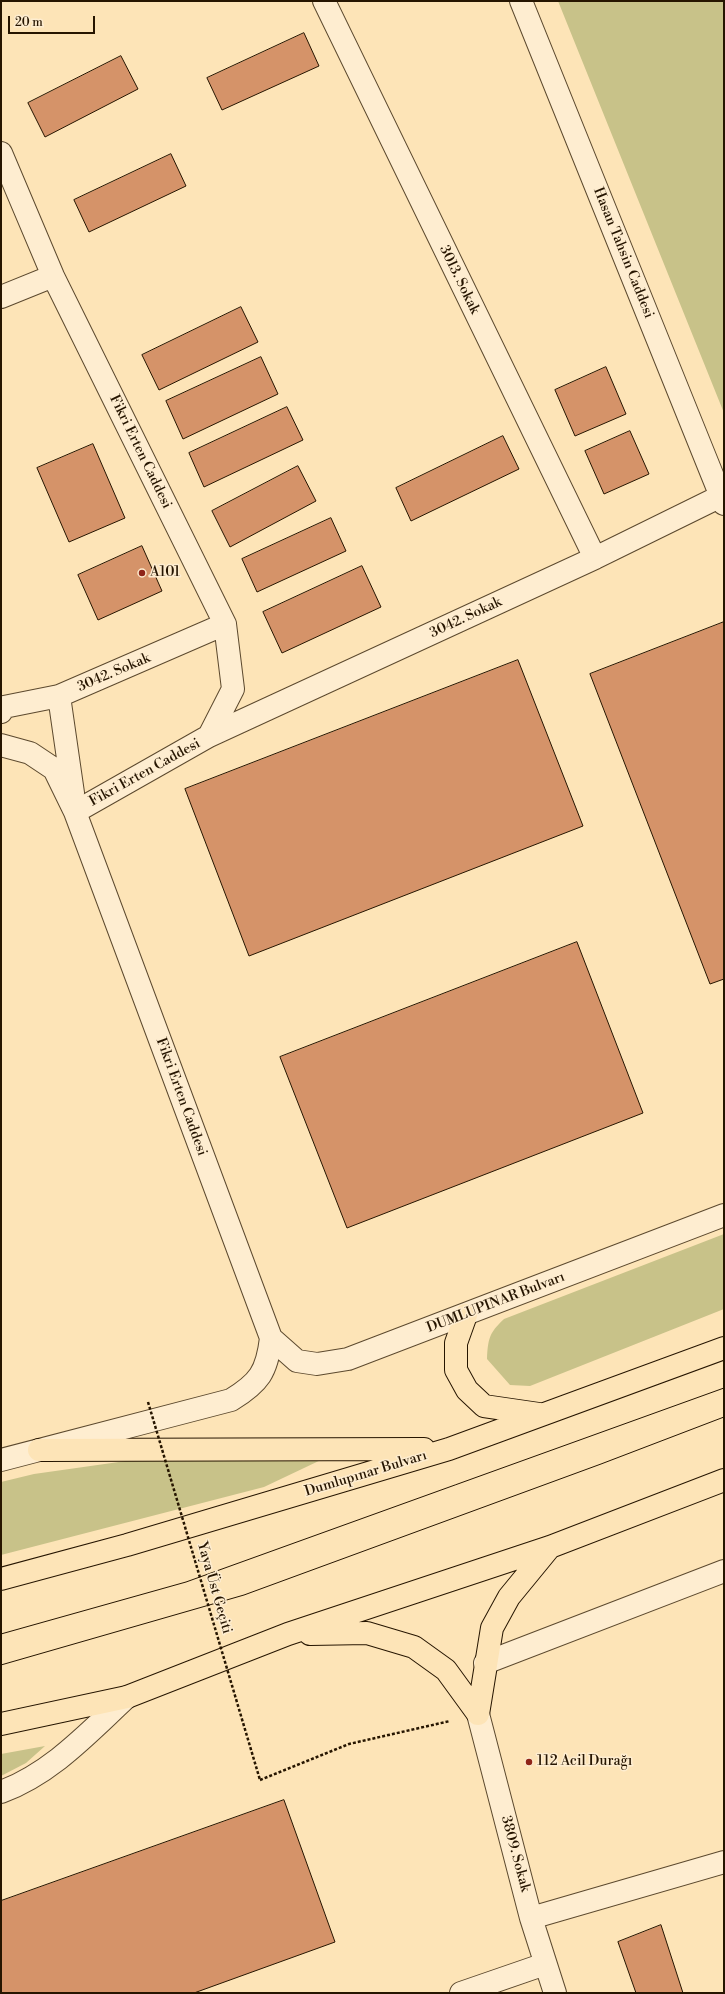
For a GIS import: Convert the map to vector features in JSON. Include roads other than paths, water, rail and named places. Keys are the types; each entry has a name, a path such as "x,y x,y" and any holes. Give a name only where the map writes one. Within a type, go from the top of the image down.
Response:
{"highway":[{"path":"466,1315 456,1343 456,1370 467,1390 484,1406 542,1415"},
{"name":"Dumlupınar Bulvarı","path":"1,1579 127,1545 449,1449 724,1348"},
{"path":"39,1450 449,1449"},
{"path":"1,1724 127,1697 288,1634 550,1547 724,1480"},
{"path":"478,1714 485,1662 492,1628 509,1597 550,1547"},
{"path":"288,1634 367,1633 414,1647 446,1670 478,1714"}],"street":[{"name":"3013. Sokak","path":"324,1 595,558"},
{"name":"Hasan Tahsin Caddesi","path":"521,1 722,500"},
{"name":"Fikri Erten Caddesi","path":"1,153 53,276 225,624 233,688 209,736 75,812 271,1338"},
{"path":"1,297 53,276"},
{"name":"3042. Sokak","path":"209,736 722,500"},
{"name":"3042. Sokak","path":"2,707 59,696 225,624"},
{"path":"59,696 75,812"},
{"path":"1,746 30,753 54,769 75,812"},
{"name":"DUMLUPINAR Bulvarı","path":"271,1338 297,1361 317,1364 348,1359 724,1215"},
{"path":"1,1460 231,1400 250,1389 261,1374 269,1358 271,1338"},
{"path":"485,1662 724,1571"},
{"path":"1,1792 23,1784 65,1755 127,1697"},
{"name":"3809. Sokak","path":"478,1714 531,1918 555,1993"},
{"path":"531,1918 724,1862"},
{"path":"461,1993 545,1964"}],"tram line":[{"path":"1,1634 186,1582 724,1388"},
{"path":"1,1665 244,1595 601,1464 724,1417"}],"place":[{"name":"A101","path":"142,573"},
{"name":"112 Acil Durağı","path":"529,1762"}]}
